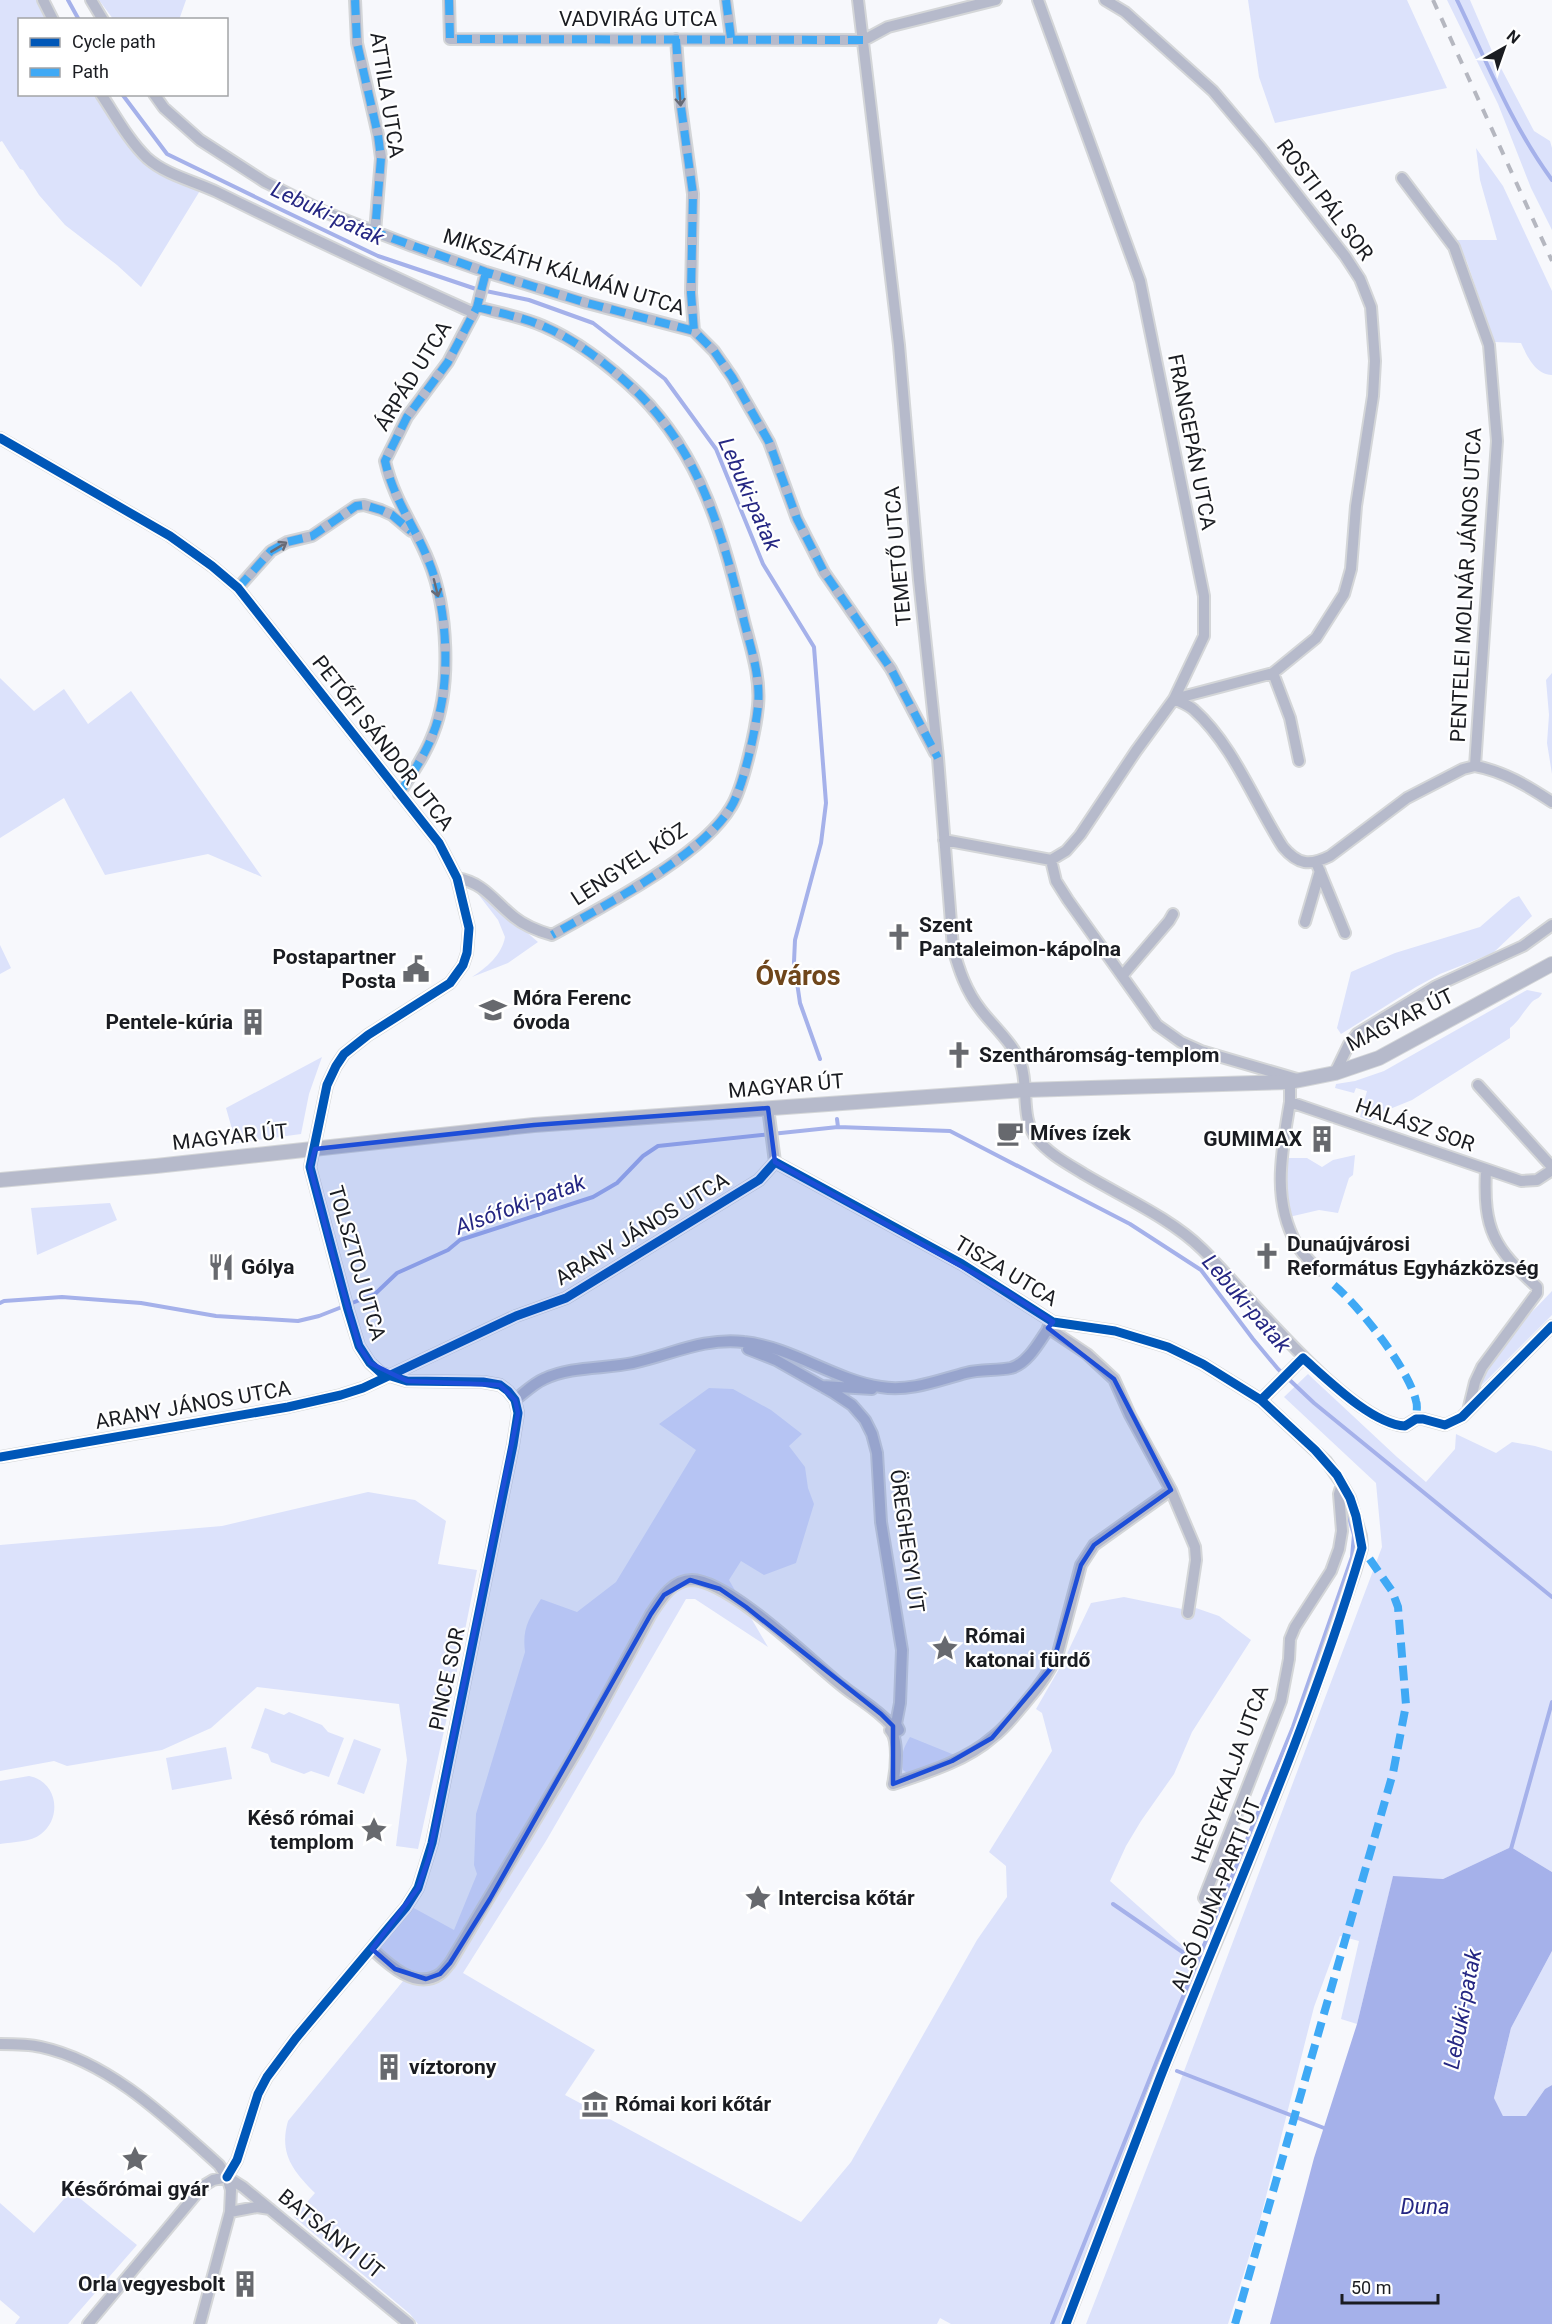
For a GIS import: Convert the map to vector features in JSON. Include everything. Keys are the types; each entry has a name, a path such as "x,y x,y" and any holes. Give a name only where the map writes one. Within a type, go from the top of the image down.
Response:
{"street":[{"path":"43,0 52,18"},
{"path":"91,0 102,18"},
{"name":"ATTILA UTCA","path":"355,0 357,43 381,158 375,232"},
{"name":"VADVIRÁG UTCA","path":"449,0 450,39 864,40"},
{"path":"726,0 730,38"},
{"name":"TEMETŐ UTCA","path":"858,0 899,345 919,580 938,758 953,948 960,973 969,993 1001,1033 1021,1064 1029,1127 1036,1139 1056,1157 1185,1234 1224,1272 1303,1358 1383,1421 1405,1425 1416,1419 1444,1425 1468,1411"},
{"path":"864,40 888,27 996,0"},
{"name":"FRANGEPÁN UTCA","path":"1038,0 1140,281 1204,596 1204,636 1174,699 1080,835 1066,851 1051,860"},
{"name":"ROSTI PÁL SOR","path":"1105,0 1125,12 1220,99 1346,256 1360,279 1371,307 1375,361 1373,396 1356,506 1351,569 1344,594 1316,638 1273,674 1174,699"},
{"path":"676,39 681,107 693,194 691,293 694,331"},
{"name":"LENGYEL KÖZ","path":"102,96 132,140 146,157 159,167 214,191 360,263 476,310 541,326 574,342 638,394 657,414 679,444 709,498 723,537 756,668 758,706 746,767 732,806 709,836 670,865 552,935 531,928 514,918 483,888 472,881 457,878"},
{"name":"MIKSZÁTH KÁLMÁN UTCA","path":"155,96 164,108 200,140 265,182 327,213 486,272 587,303 694,331 720,359 769,442 797,519 824,572 891,669 938,758"},
{"name":"PENTELEI MOLNÁR JÁNOS UTCA","path":"1402,178 1454,247 1489,345 1497,441 1493,527 1484,604 1475,766"},
{"name":"ÁRPÁD UTCA","path":"415,534 391,486 385,462 407,417 448,362 476,310 486,272"},
{"name":"PETŐFI SÁNDOR UTCA","path":"0,438 170,536 238,588 439,843 457,878 469,928 467,953 463,965 450,983 368,1035 344,1054 327,1085 315,1149"},
{"path":"238,588 271,551 287,542 312,536 356,506 364,505 392,515 415,534 430,562 442,614 446,674 442,703 427,749 399,794"},
{"path":"1273,674 1290,718 1299,761"},
{"path":"1174,699 1192,708 1227,749 1287,852 1291,856 1318,867 1345,933"},
{"name":"PENTELEI MOLNÁR JÁNOS UTCA","path":"1318,867 1407,798 1463,769 1475,766 1491,769 1531,788 1552,802"},
{"path":"944,840 1051,860 1056,881 1089,932 1157,1025 1181,1042 1201,1051 1297,1081 1290,1102 1280,1163 1282,1206 1297,1245 1318,1270"},
{"path":"1305,922 1318,867"},
{"path":"1122,976 1173,914"},
{"path":"1335,1073 1349,1044 1357,1034 1436,986 1523,946 1552,925"},
{"name":"MAGYAR ÚT","path":"0,1180 534,1125 769,1115 1025,1090 1297,1081 1335,1073 1379,1058 1552,964"},
{"path":"1478,1085 1552,1169 1537,1180 1521,1181 1486,1170"},
{"name":"HALÁSZ SOR","path":"1290,1102 1486,1170 1485,1194 1490,1223 1498,1246 1513,1265 1537,1287 1537,1293 1482,1367 1475,1382 1468,1411"},
{"path":"769,1115 775,1162"},
{"name":"TOLSZTOJ UTCA","path":"315,1149 310,1167 348,1310 360,1346 370,1363 390,1377"},
{"name":"TISZA UTCA","path":"775,1162 962,1264 1050,1325 1115,1331 1168,1347 1203,1364 1261,1400 1315,1450 1340,1480"},
{"name":"ARANY JÁNOS UTCA","path":"0,1457 288,1407 341,1395 390,1377 516,1316 566,1298 759,1180 775,1162"},
{"path":"882,1387 925,1384 981,1370 1012,1368 1031,1353 1050,1325 1114,1378 1130,1415 1171,1490 1195,1547 1196,1560 1188,1613"},
{"path":"1468,1411 1552,1326"},
{"name":"ÖREGHEGYI ÚT","path":"515,1400 543,1379 559,1374 631,1364 706,1342 744,1342 786,1353 826,1370 882,1387"},
{"name":"ÖREGHEGYI ÚT","path":"723,1342 776,1360 852,1405 865,1420 872,1434 877,1453 880,1522 902,1650 900,1703 894,1727 896,1756 893,1784 952,1761 977,1748 1003,1728 1030,1698 1052,1667 1058,1653 1081,1565 1094,1545 1171,1490"},
{"path":"1261,1400 1303,1358"},
{"name":"ARANY JÁNOS UTCA","path":"390,1377 426,1383 483,1382 500,1385 515,1400"},
{"name":"ÖREGHEGYI ÚT","path":"821,1386 869,1389 882,1387"},
{"name":"PINCE SOR","path":"227,2177 237,2160 258,2094 267,2077 296,2038 372,1949 418,1888 429,1857 513,1445 518,1413 515,1400"},
{"name":"HEGYEKALJA UTCA","path":"1212,1908 1204,1898 1281,1701 1289,1659 1290,1639 1295,1627 1331,1571 1339,1549 1342,1531 1340,1480"},
{"name":"ALSÓ DUNA-PARTI ÚT","path":"1066,2324 1160,2078 1299,1735 1355,1572 1362,1548 1361,1536 1350,1498 1340,1480"},
{"path":"372,1949 395,1969 416,1979 426,1979 440,1974 450,1963 579,1747 651,1614 664,1595 678,1583 690,1580 705,1582 720,1589 746,1607 844,1688 874,1707 894,1727"},
{"name":"BATSÁNYI ÚT","path":"0,2044 31,2045 79,2060 136,2094 219,2165 227,2177 243,2187 409,2324"},
{"path":"88,2324 203,2186 227,2177 231,2190 230,2212 200,2324"},
{"path":"230,2212 257,2207 270,2209"}],"highlighted area":[{"path":"768,1108 775,1162 1004,1290 1053,1322 1048,1328 1114,1379 1171,1490 1094,1545 1081,1565 1052,1667 992,1738 952,1761 893,1784 893,1726 746,1607 720,1589 690,1580 664,1595 651,1614 490,1899 450,1963 440,1974 426,1979 395,1969 372,1949 418,1888 429,1857 518,1413 515,1400 500,1385 407,1381 370,1363 359,1346 310,1167 315,1149 534,1125"}],"shaded area":[{"path":"0,0 38,0 47,18 18,18 18,96 98,96 147,167 201,189 141,287 117,265 65,225 39,195 2,141 0,142"},
{"path":"99,0 186,0 180,18 112,18"},
{"path":"1248,0 1407,0 1447,88 1275,123 1259,77"},
{"path":"1447,0 1470,0 1492,51 1534,131 1550,141 1552,148 1552,230 1531,188 1498,104"},
{"path":"1476,148 1503,186 1552,291 1552,375 1536,368 1521,343 1494,342 1467,262 1457,240 1497,240 1480,180"},
{"path":"1552,673 1552,774 1547,743 1549,715 1546,680"},
{"path":"0,678 34,711 64,689 88,724 131,691 262,877 208,854 105,875 64,798 0,838"},
{"path":"480,892 538,942 508,963 472,977 497,955 505,937 498,920 478,894"},
{"path":"1519,896 1532,916 1493,953 1440,974 1341,1034 1337,1028 1351,972 1395,953 1480,927 1512,899"},
{"path":"0,945 11,968 0,974"},
{"path":"1527,990 1542,993 1510,1028 1510,1038 1412,1100 1385,1111 1371,1121 1360,1117 1367,1091 1356,1088 1354,1093 1335,1088 1336,1084 1355,1081 1384,1071"},
{"path":"322,1057 309,1094 301,1134 236,1143 226,1108"},
{"path":"1355,1155 1353,1175 1349,1178 1338,1213 1319,1210 1289,1217 1286,1197 1287,1158 1307,1158 1322,1167 1333,1160"},
{"path":"110,1203 117,1220 37,1255 31,1208"},
{"path":"1552,1291 1552,1315 1477,1390 1489,1363 1498,1350"},
{"path":"1308,1374 1426,1482 1455,1449 1456,1434 1496,1453 1512,1442 1552,1451 1552,1872 1511,1847 1443,1879 1393,1877 1357,2024 1341,2019 1359,1941 1340,1936 1314,2007 1258,2228 1228,2324 1086,2324 1382,1547 1376,1483 1284,1397"},
{"path":"709,1388 733,1389 771,1410 802,1434 789,1446 805,1467 808,1488 814,1504 796,1563 764,1575 741,1561 729,1580 768,1647 695,1599 686,1599 546,1841 463,1973 595,2050 565,2095 801,2222 851,2162 977,1940 1007,1897 1006,1866 989,1852 1052,1751 1042,1713 1036,1709 1062,1664 1091,1603 1124,1597 1182,1609 1193,1607 1219,1616 1251,1640 1192,1732 1174,1774 1126,1846 1110,1881 1201,1962 1059,2324 951,2324 940,2318 937,2324 418,2324 410,2314 294,2217 315,2193 294,2169 287,2152 285,2143 288,2121 408,1975 378,1947 412,1907 454,1930 477,1874 474,1865 476,1814 525,1652 526,1630 530,1618 541,1599 577,1612 616,1582 696,1450 659,1424"},
{"path":"368,1492 415,1500 446,1521 438,1564 477,1570 418,1849 396,1846 407,1760 399,1704 257,1687 211,1728 162,1750 67,1766 54,1761 0,1771 0,1545 222,1526"},
{"path":"265,1708 284,1715 289,1712 322,1725 328,1732 344,1738 329,1777 311,1771 304,1774 271,1762 268,1754 251,1748"},
{"path":"910,1737 957,1756 910,1775 903,1770 902,1761 904,1749"},
{"path":"354,1739 381,1749 364,1794 337,1784"},
{"path":"226,1747 232,1779 172,1790 166,1758"},
{"path":"29,1776 38,1779 51,1792 54,1800 52,1818 48,1827 37,1837 0,1844 0,1781"},
{"path":"1552,1951 1552,2085 1545,2089 1526,2116 1503,2116 1494,2098 1511,2028"},
{"path":"71,2191 137,2245 68,2324 15,2324 20,2317 0,2300 0,2203 34,2233"}],"water":[{"name":"Duna","path":"1511,1847 1552,1872 1552,1951 1511,2028 1494,2098 1503,2116 1526,2116 1545,2089 1552,2085 1552,2324 1270,2324 1314,2158 1357,2024 1393,1876 1443,1879"}],"waterway":[{"name":"Lebuki-patak","path":"68,0 78,18"},
{"path":"1457,0 1524,138 1552,180"},
{"name":"Lebuki-patak","path":"124,96 167,154 282,210 378,256 476,289 529,300 593,323 665,379 716,449 763,564 814,647 826,803 821,843 795,940 794,962 800,1003 820,1059"},
{"name":"Lebuki-patak","path":"837,1119 838,1127 950,1131 1130,1224 1201,1270 1278,1369 1314,1403 1552,1597"},
{"name":"Alsófoki-patak","path":"0,1303 62,1297 141,1303 216,1316 298,1321 319,1316 375,1294 397,1273 448,1250 460,1240 593,1197 617,1183 643,1156 658,1146 838,1127"},
{"path":"1052,2324 1293,1727 1352,1557 1354,1535 1347,1511"},
{"name":"Lebuki-patak","path":"1511,1849 1552,1702"},
{"path":"1113,1904 1197,1962"},
{"path":"1177,2071 1324,2128"}],"railway":[{"path":"1433,0 1552,261"}],"marked path":[{"path":"355,0 357,43 381,158 375,232 486,272 587,303 694,331 714,351 732,377 769,442 797,519 824,572 891,669 938,758"},
{"path":"449,0 450,39 864,40"},
{"path":"726,0 731,38"},
{"path":"676,39 681,107 693,194 691,293 694,331"},
{"path":"399,794 426,749 439,715 443,694 445,648 440,602 429,562 399,501 385,461 407,417 448,362 477,307 486,272"},
{"path":"477,307 535,323 569,339 617,374 661,418 694,470 707,498 727,556 752,650 758,684 757,716 744,773 736,798 717,826 675,862 623,895 552,935"},
{"path":"238,588 271,551 287,542 312,536 356,506 364,505 381,510 392,515 411,531"},
{"path":"1334,1285 1369,1322 1404,1372 1417,1403 1416,1419"},
{"path":"1235,2324 1393,1773 1406,1705 1398,1607 1392,1591 1362,1548"}],"cycle path":[{"path":"0,438 170,536 238,588 439,843 457,878 469,928 467,953 463,965 450,983 368,1035 344,1054 336,1066 327,1085 310,1167 359,1346 370,1363 381,1373 407,1381 483,1382 500,1385 515,1400 518,1413 513,1445 432,1843 418,1888 406,1907 296,2038 267,2077 258,2094 237,2160 227,2177"},
{"path":"0,1457 288,1407 363,1388 516,1316 566,1298 759,1180 775,1162 962,1264 1053,1322 1115,1331 1168,1347 1203,1364 1261,1400 1315,1450 1337,1475 1350,1498 1362,1548 1341,1616 1293,1749 1160,2078 1066,2324"},
{"path":"1261,1400 1303,1358 1351,1400 1379,1418 1405,1426 1416,1419 1445,1425 1462,1417 1552,1326"}],"place":[{"name":"Szent Pantaleimon-kápolna","path":"899,937"},
{"name":"Postapartner Posta","path":"416,969"},
{"name":"Móra Ferenc óvoda","path":"493,1010"},
{"name":"Pentele-kúria","path":"253,1022"},
{"name":"Szentháromság-templom","path":"959,1055"},
{"name":"Míves ízek","path":"1010,1133"},
{"name":"GUMIMAX","path":"1322,1139"},
{"name":"Dunaújvárosi Református Egyházközség","path":"1267,1256"},
{"name":"Gólya","path":"221,1267"},
{"name":"Római katonai fürdő","path":"945,1648"},
{"name":"Késő római templom","path":"374,1830"},
{"name":"Intercisa kőtár","path":"758,1898"},
{"name":"víztorony","path":"389,2067"},
{"name":"Római kori kőtár","path":"595,2104"},
{"name":"Későrómai gyár","path":"135,2159"},
{"name":"Orla vegyesbolt","path":"245,2284"}],"district":[{"name":"Óváros","path":"798,976"}]}
